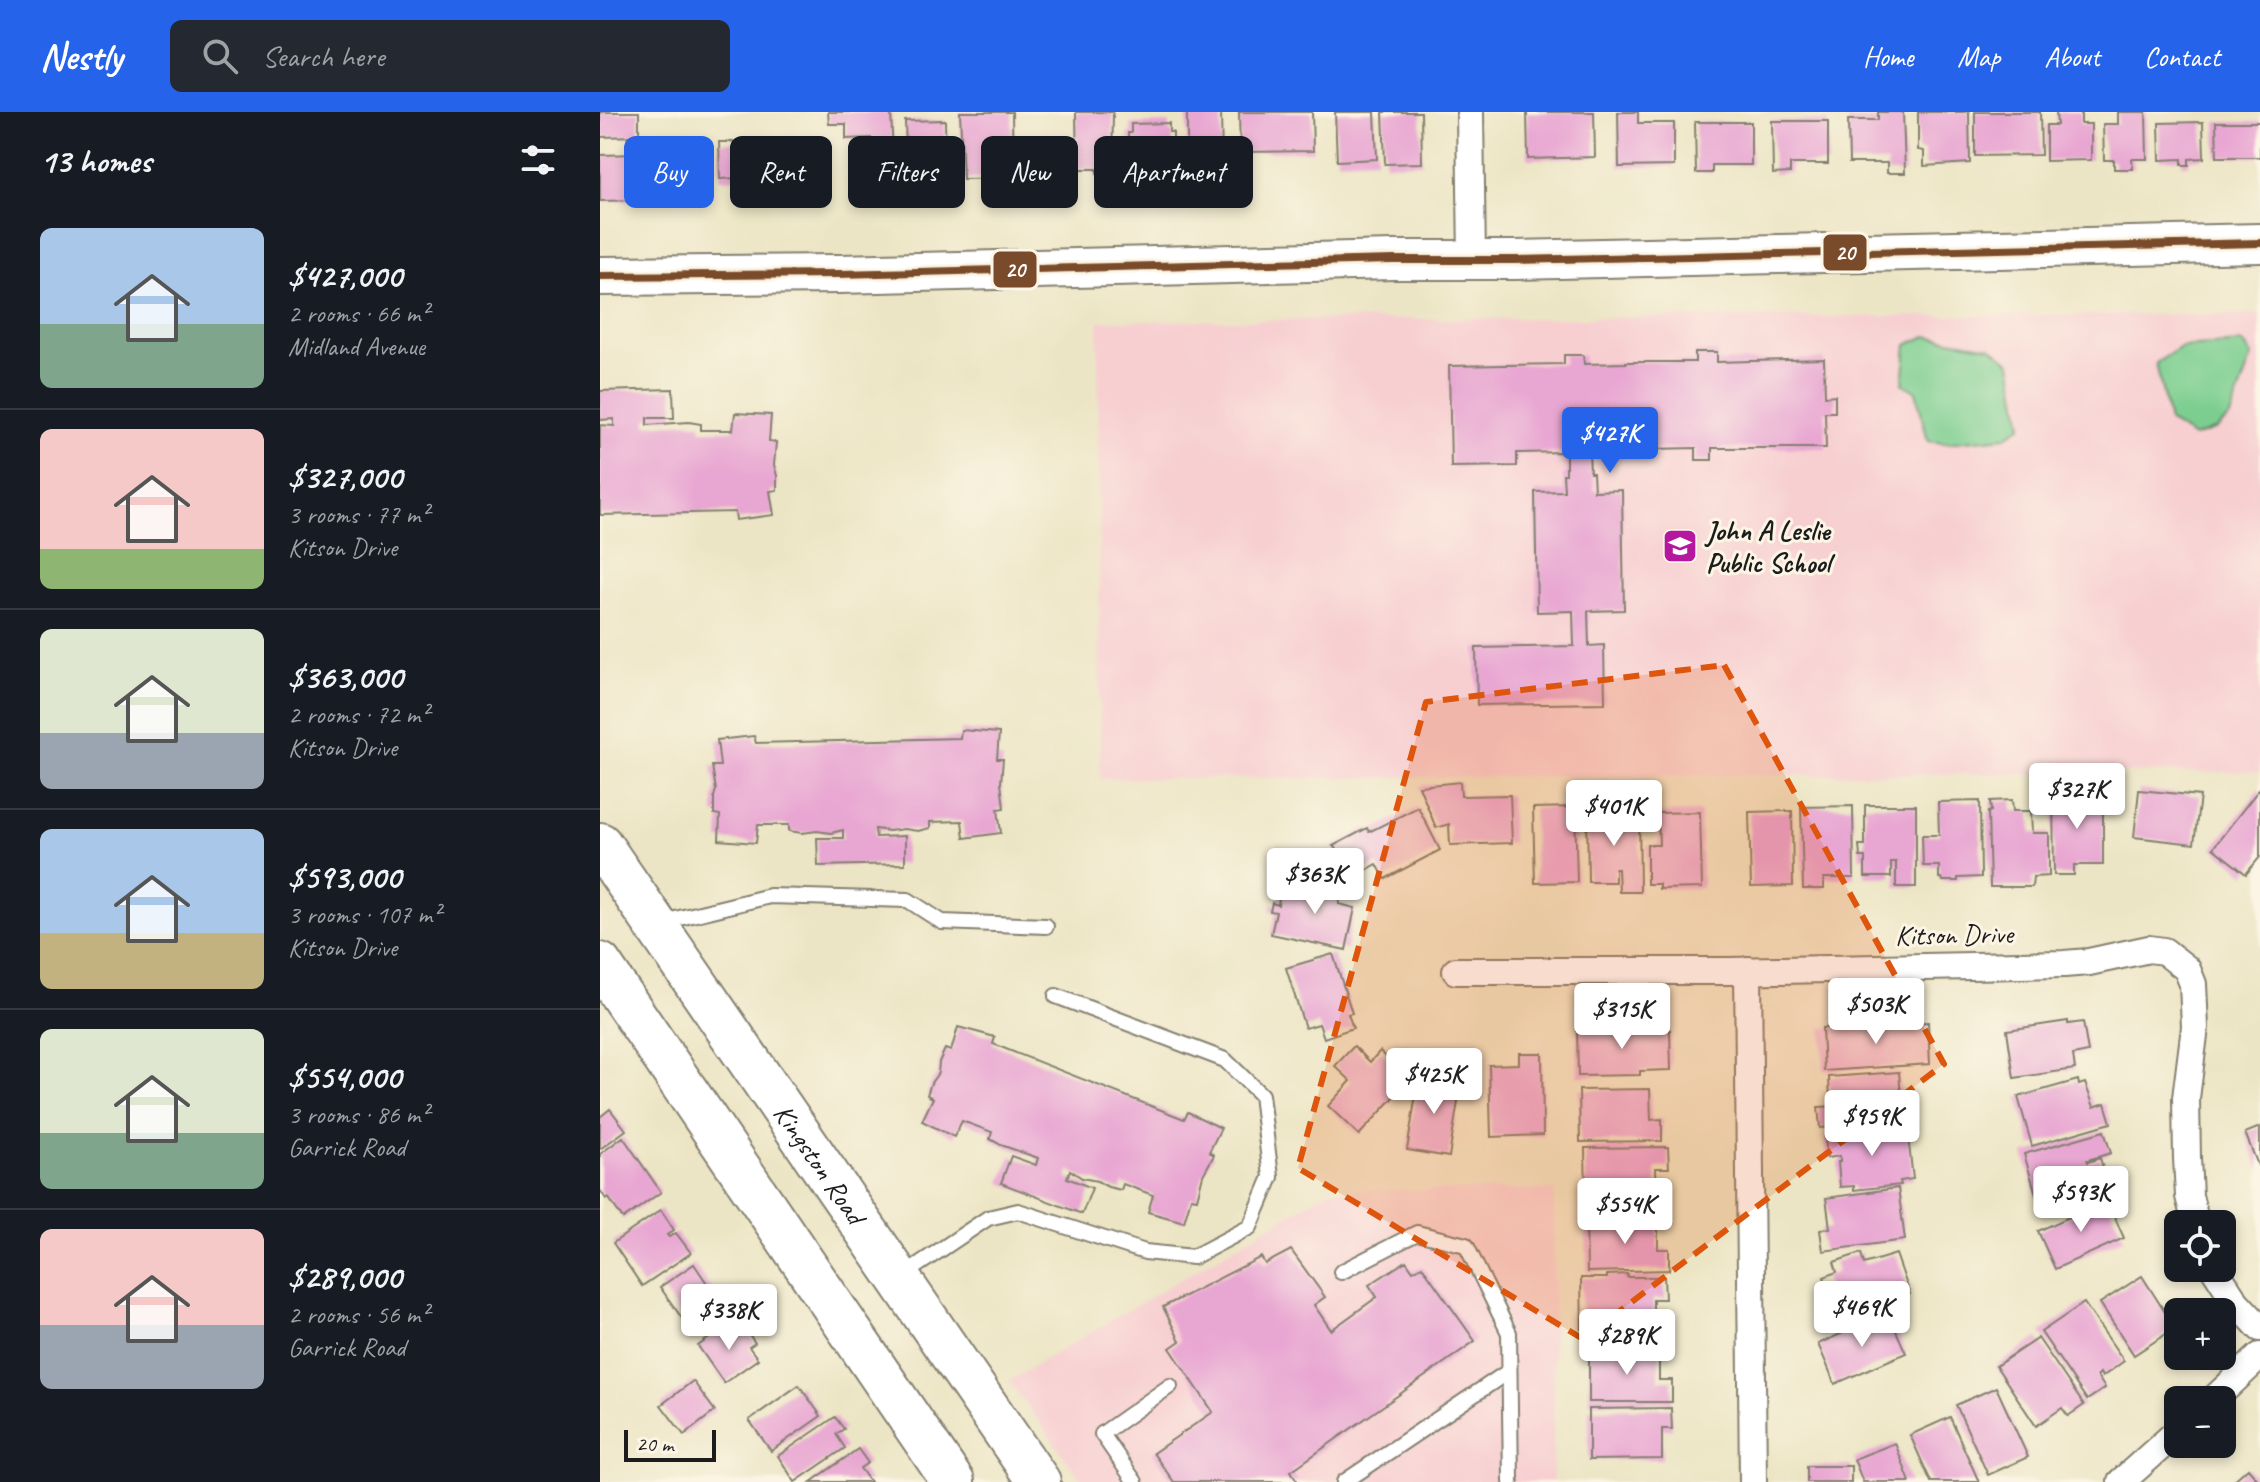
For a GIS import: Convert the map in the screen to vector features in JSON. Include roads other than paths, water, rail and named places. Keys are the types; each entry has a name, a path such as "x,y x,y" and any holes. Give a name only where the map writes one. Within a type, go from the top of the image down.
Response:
{"main road":[{"path":"600,276 839,274 2260,243"},
{"name":"Kingston Road","path":"600,844 1039,1482"},
{"path":"600,964 953,1482"}],"street":[{"path":"1470,112 1472,261"},
{"name":"Kitson Drive","path":"1456,971 2064,964 2149,949 2164,951 2187,969 2193,984 2195,1027 2186,1098 2189,1196 2192,1210"},
{"path":"1748,970 1753,1482"},
{"path":"2223,1282 2236,1302 2260,1328"},
{"path":"2228,1386 2260,1356"},
{"path":"2121,1482 2164,1444"}],"lane":[{"path":"655,924 770,896 908,900 942,922 1046,926"},
{"path":"898,1278 988,1218 1018,1211 1145,1252 1193,1257 1250,1227 1271,1177 1261,1095 1225,1060 1056,996"},
{"path":"1341,1272 1417,1233 1466,1245 1509,1333 1511,1482"},
{"path":"1344,1482 1509,1371"},
{"path":"1129,1480 1102,1434 1170,1386"}],"place":[{"name":"John A Leslie Public School","path":"1680,546"}]}
